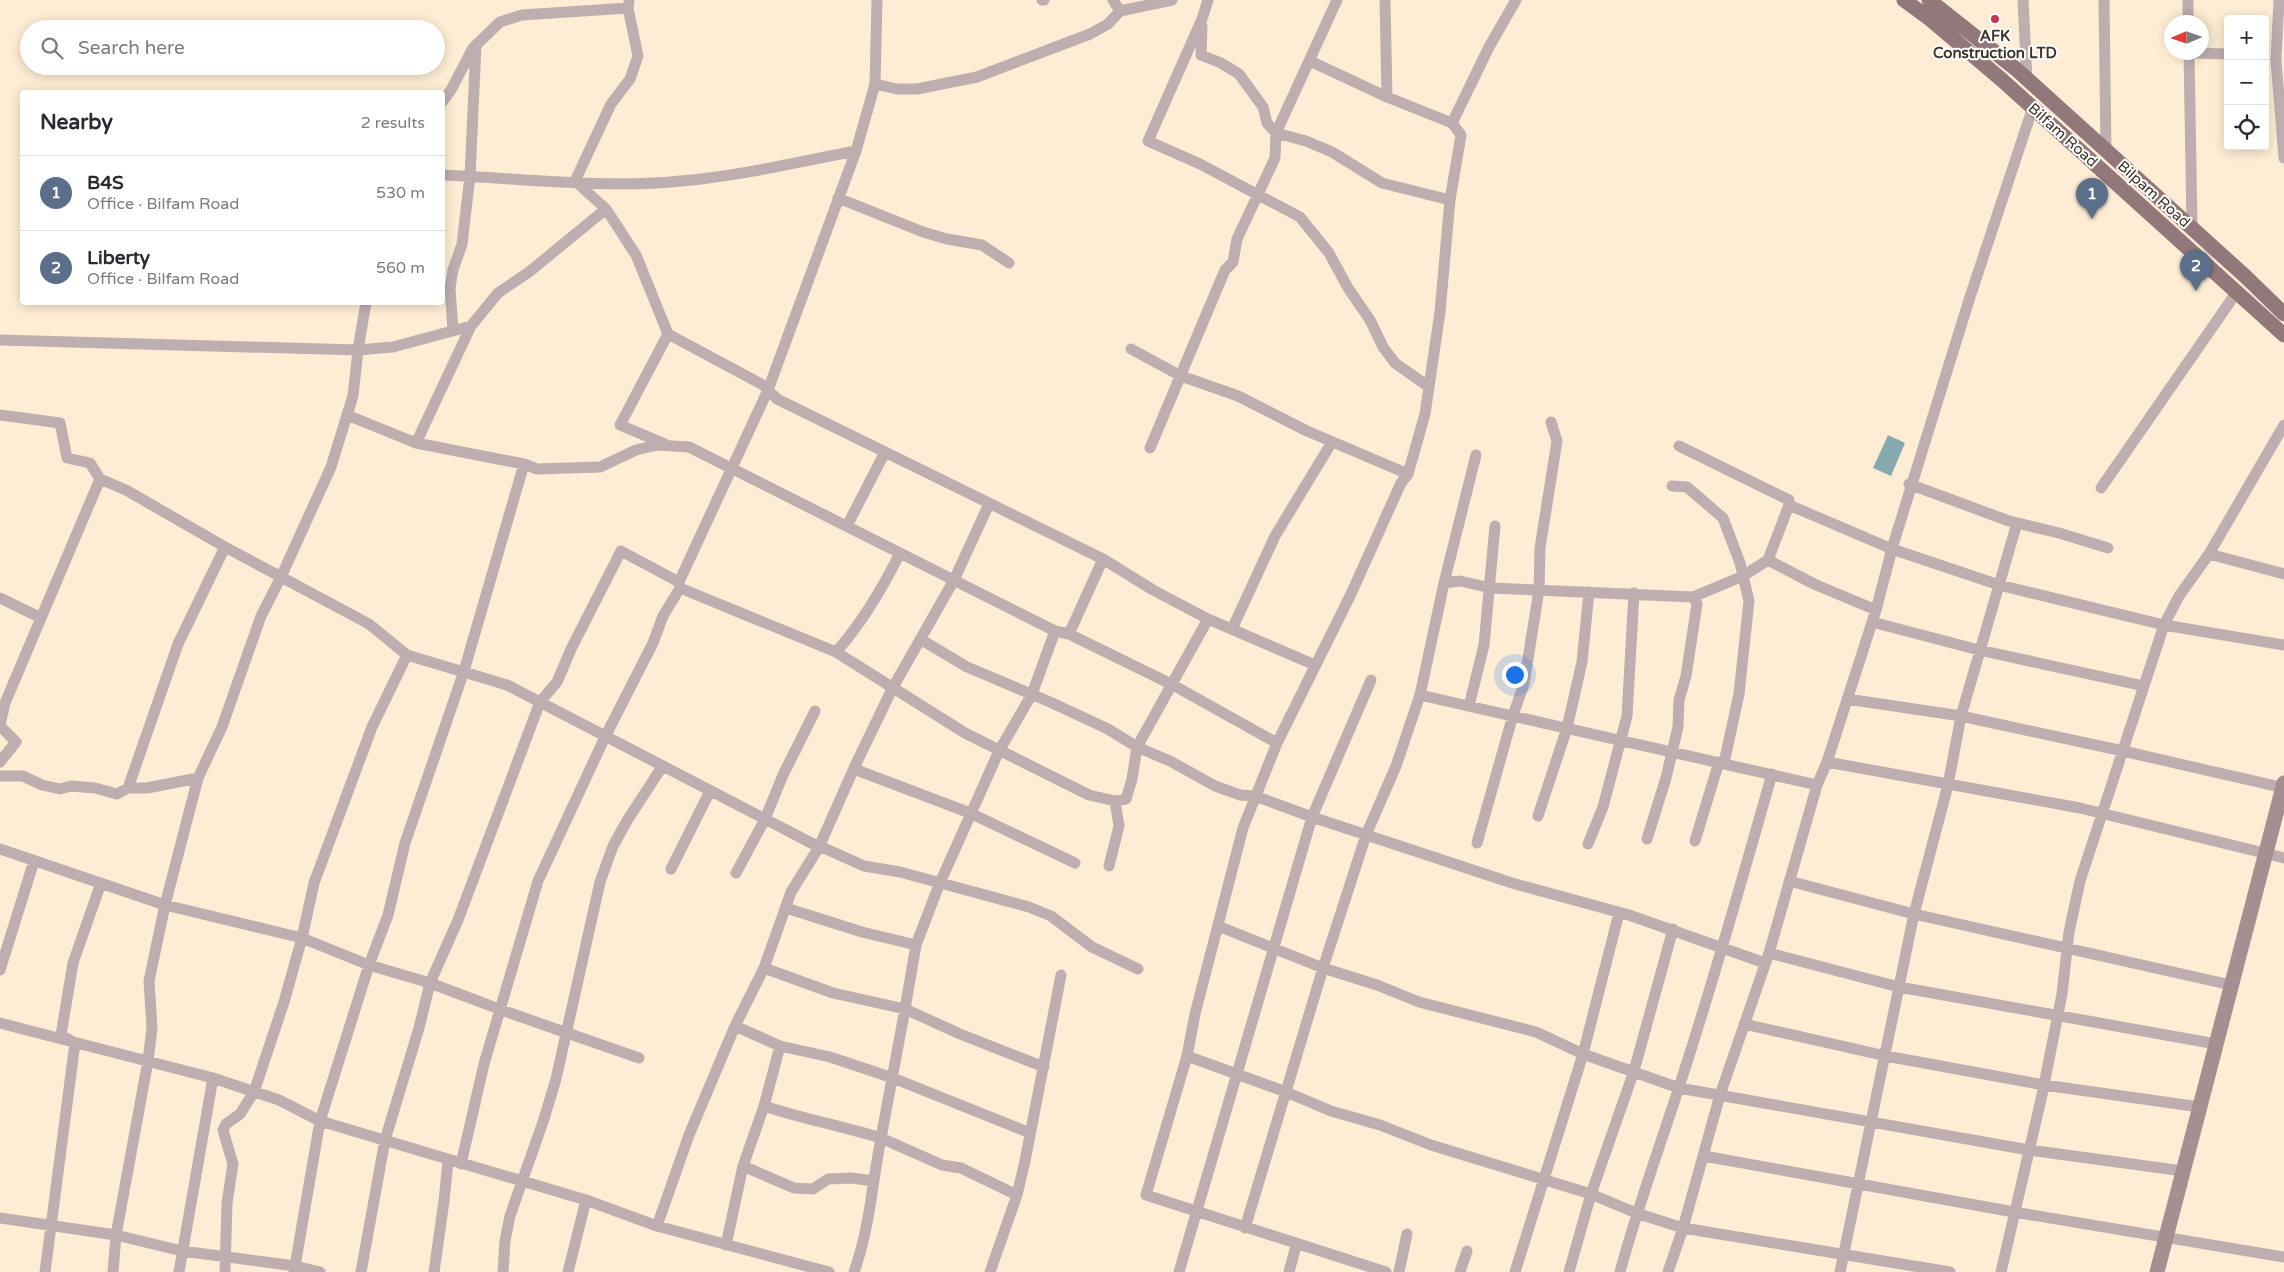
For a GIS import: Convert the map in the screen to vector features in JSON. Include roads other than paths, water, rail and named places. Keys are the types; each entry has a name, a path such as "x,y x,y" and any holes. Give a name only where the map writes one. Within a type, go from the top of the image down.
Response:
{"main road":[{"name":"Bilfam Road","path":"1904,0 1930,19 2033,107 2284,335"},
{"name":"Bilpam Road","path":"1936,3 2027,80 2192,227 2284,314"},
{"path":"2157,1272 2284,786"}],"street":[{"path":"461,1164 484,1064 538,881 653,643 663,616 680,585 768,390 856,151 875,84 877,0"},
{"path":"1114,0 1120,12"},
{"path":"875,84 897,89 916,88 977,78 1090,34 1108,24 1120,12 1172,0"},
{"path":"1208,0 1202,19 1148,141 1200,164 1300,217 1329,253 1348,288 1370,320 1383,348 1395,363 1430,387"},
{"path":"1150,448 1225,270 1233,262 1238,239 1275,158 1276,133 1337,0"},
{"path":"1386,0 1387,97"},
{"path":"1452,123 1516,0"},
{"path":"2023,0 2027,80"},
{"path":"2104,0 2106,151"},
{"path":"2188,0 2188,15"},
{"path":"2279,0 2275,60 2284,158"},
{"path":"445,98 476,45 500,22 522,15 629,4 638,56 630,79 611,104 575,181"},
{"path":"1202,19 1201,55 1221,62 1239,74 1263,107 1267,122 1276,133 1306,141 1332,152 1382,183 1450,200"},
{"path":"453,331 450,288 453,270 462,244 470,176 476,45"},
{"path":"2209,54 2224,54"},
{"path":"2189,60 2192,227"},
{"path":"1310,61 1387,97 1452,123 1461,135 1450,200 1440,312 1430,387 1425,414 1408,474 1401,484 1351,594 1277,742 1255,796 1244,828 1218,926 1195,1014 1187,1056 1146,1195 1386,1272"},
{"path":"1668,1272 1683,1228 1720,1096 1767,958 1816,785 1827,762 1972,290 2033,107"},
{"path":"445,175 612,183 680,182 741,174 856,151"},
{"path":"575,181 606,209 636,255 668,334 763,385 777,399 1103,559 1152,590 1208,619 1315,665"},
{"path":"838,198 923,232 947,239 982,245 1009,263"},
{"path":"416,443 471,326 498,293 529,272 606,209"},
{"path":"2101,488 2236,293"},
{"path":"113,1272 116,1235 148,1061 152,1028 149,981 165,905 198,778 222,726 260,616 281,578 331,467 353,396 366,305"},
{"path":"0,340 358,350 393,347 471,326"},
{"path":"668,334 620,425 672,447"},
{"path":"1130,349 1181,376 1238,396 1332,442 1408,474"},
{"path":"0,415 60,423 68,458 90,463 100,479 126,490 281,578 369,624 407,655 507,685 662,767 820,847 864,866 900,872 939,885 1029,908 1051,916 1092,947 1138,969"},
{"path":"347,415 416,443 524,464 536,469 600,467 636,450 657,445 689,447 1055,631 1069,634 1173,685 1277,742"},
{"path":"1477,843 1513,715 1524,684 1539,590 1540,548 1558,441 1551,422"},
{"path":"2001,1272 2058,1017 2069,932 2080,881 2164,625 2179,596 2209,554 2284,425"},
{"path":"1232,628 1275,536 1332,442"},
{"path":"1444,583 1460,581 1491,588 1693,597 1743,576 1768,560 1789,505 1789,500 1679,446"},
{"path":"847,526 885,452"},
{"path":"1245,1228 1322,968 1366,835 1396,766 1420,695 1444,583 1476,455"},
{"path":"295,1269 320,1121 369,964 388,915 405,843 464,671 524,464"},
{"path":"0,762 16,742 0,725 5,703 100,479"},
{"path":"1909,484 1962,505 2017,523 2108,548"},
{"path":"1672,486 1687,487 1723,518 1743,576 1749,601 1739,694 1722,762 1695,841"},
{"path":"656,1226 689,1135 735,1026 764,968 791,892 820,847 854,768 892,689 954,580 989,504"},
{"path":"1789,505 1892,549 1999,585 2164,625 2284,645"},
{"path":"1840,1272 1914,914 1948,785 1961,716 2017,523"},
{"path":"1469,706 1484,645 1491,588 1495,526"},
{"path":"128,788 178,644 225,547"},
{"path":"1873,615 1892,549"},
{"path":"361,1272 384,1140 416,1038 430,983 458,920 540,702 557,682 571,649 621,551 680,585 836,652 892,689 999,752 1089,795 1115,801 1126,799 1132,780 1137,747 1208,619"},
{"path":"2209,554 2284,574"},
{"path":"836,652 858,628 885,583 899,555"},
{"path":"1069,634 1103,559"},
{"path":"1768,560 1873,615 1979,650 2144,686"},
{"path":"1538,816 1567,728 1582,662 1588,592"},
{"path":"1588,844 1603,806 1627,716 1634,593"},
{"path":"1647,839 1678,726 1679,700 1686,676 1697,604 1693,597"},
{"path":"0,598 41,618"},
{"path":"854,1272 862,1251 873,1200 880,1138 894,1078 916,945 939,885 970,814 999,752 1032,694 1055,631"},
{"path":"920,639 967,667 1032,694 1108,730 1137,747 1170,761 1215,786 1240,795 1255,796 1312,817 1512,883 1673,929 1722,948 1899,987 2216,1044"},
{"path":"225,1272 227,1256 227,1203 233,1164 223,1130 226,1124 240,1114 254,1092 284,1002 302,938 314,883 372,726 407,655"},
{"path":"1178,1272 1312,817 1371,680"},
{"path":"1420,695 1722,762 1816,785"},
{"path":"1847,699 1961,716 2284,786"},
{"path":"736,873 765,819 783,774 815,711"},
{"path":"606,737 820,847"},
{"path":"1827,762 2080,808 2284,858"},
{"path":"502,1272 505,1240 521,1182 544,1119 567,1032 600,882 613,846 662,767"},
{"path":"854,768 970,814 1075,863"},
{"path":"1620,1272 1636,1213 1679,1088 1722,948 1772,774"},
{"path":"0,776 23,776 42,785 60,789 71,786 95,788 117,794 128,788 147,788 198,778"},
{"path":"671,869 710,791"},
{"path":"1109,866 1119,826 1115,801"},
{"path":"0,849 165,905 302,938 369,964 430,983 500,1010 639,1058"},
{"path":"0,970 34,860"},
{"path":"1789,881 1914,914 2231,985"},
{"path":"76,1043 61,1035 73,963 101,884"},
{"path":"786,908 862,932 916,945"},
{"path":"1515,1272 1584,1054 1619,913"},
{"path":"1218,926 1322,968 1377,984 1418,1002 1536,1032 1584,1054 1679,1088 2029,1150 2183,1171"},
{"path":"1569,1272 1591,1194 1634,1071 1673,929"},
{"path":"764,968 833,994 905,1009 960,1034 1044,1066"},
{"path":"990,1272 1017,1195 1061,975"},
{"path":"0,1022 213,1078 280,1100 320,1121 448,1161 586,1200 656,1226 829,1272"},
{"path":"1744,1024 1886,1056 2044,1085 2200,1107"},
{"path":"735,1026 780,1046 830,1057 894,1078 1030,1133"},
{"path":"45,1272 76,1043"},
{"path":"726,1245 743,1166 764,1106 780,1046"},
{"path":"1187,1056 1286,1092 1331,1111 1380,1125 1431,1145 1591,1194 1636,1213 1683,1228 1950,1272"},
{"path":"179,1272 213,1078"},
{"path":"764,1106 818,1123 852,1129 880,1138 942,1165 960,1168 1017,1195"},
{"path":"1704,1156 1858,1185 2284,1257"},
{"path":"434,1272 448,1161"},
{"path":"743,1166 794,1188 813,1189 828,1180 851,1178 874,1181"},
{"path":"568,1272 586,1200"},
{"path":"0,1218 116,1235 182,1251 227,1256 320,1272"},
{"path":"1399,1272 1407,1234"},
{"path":"1289,1272 1296,1246"},
{"path":"1460,1272 1466,1250"},
{"path":"1344,1272 1348,1255"}],"water":[{"path":"1888,435 1905,443 1891,476 1873,468"}],"place":[{"name":"AFK Construction LTD","path":"1995,19"},
{"name":"B4S","path":"2092,219"},
{"name":"Liberty","path":"2196,291"}]}
